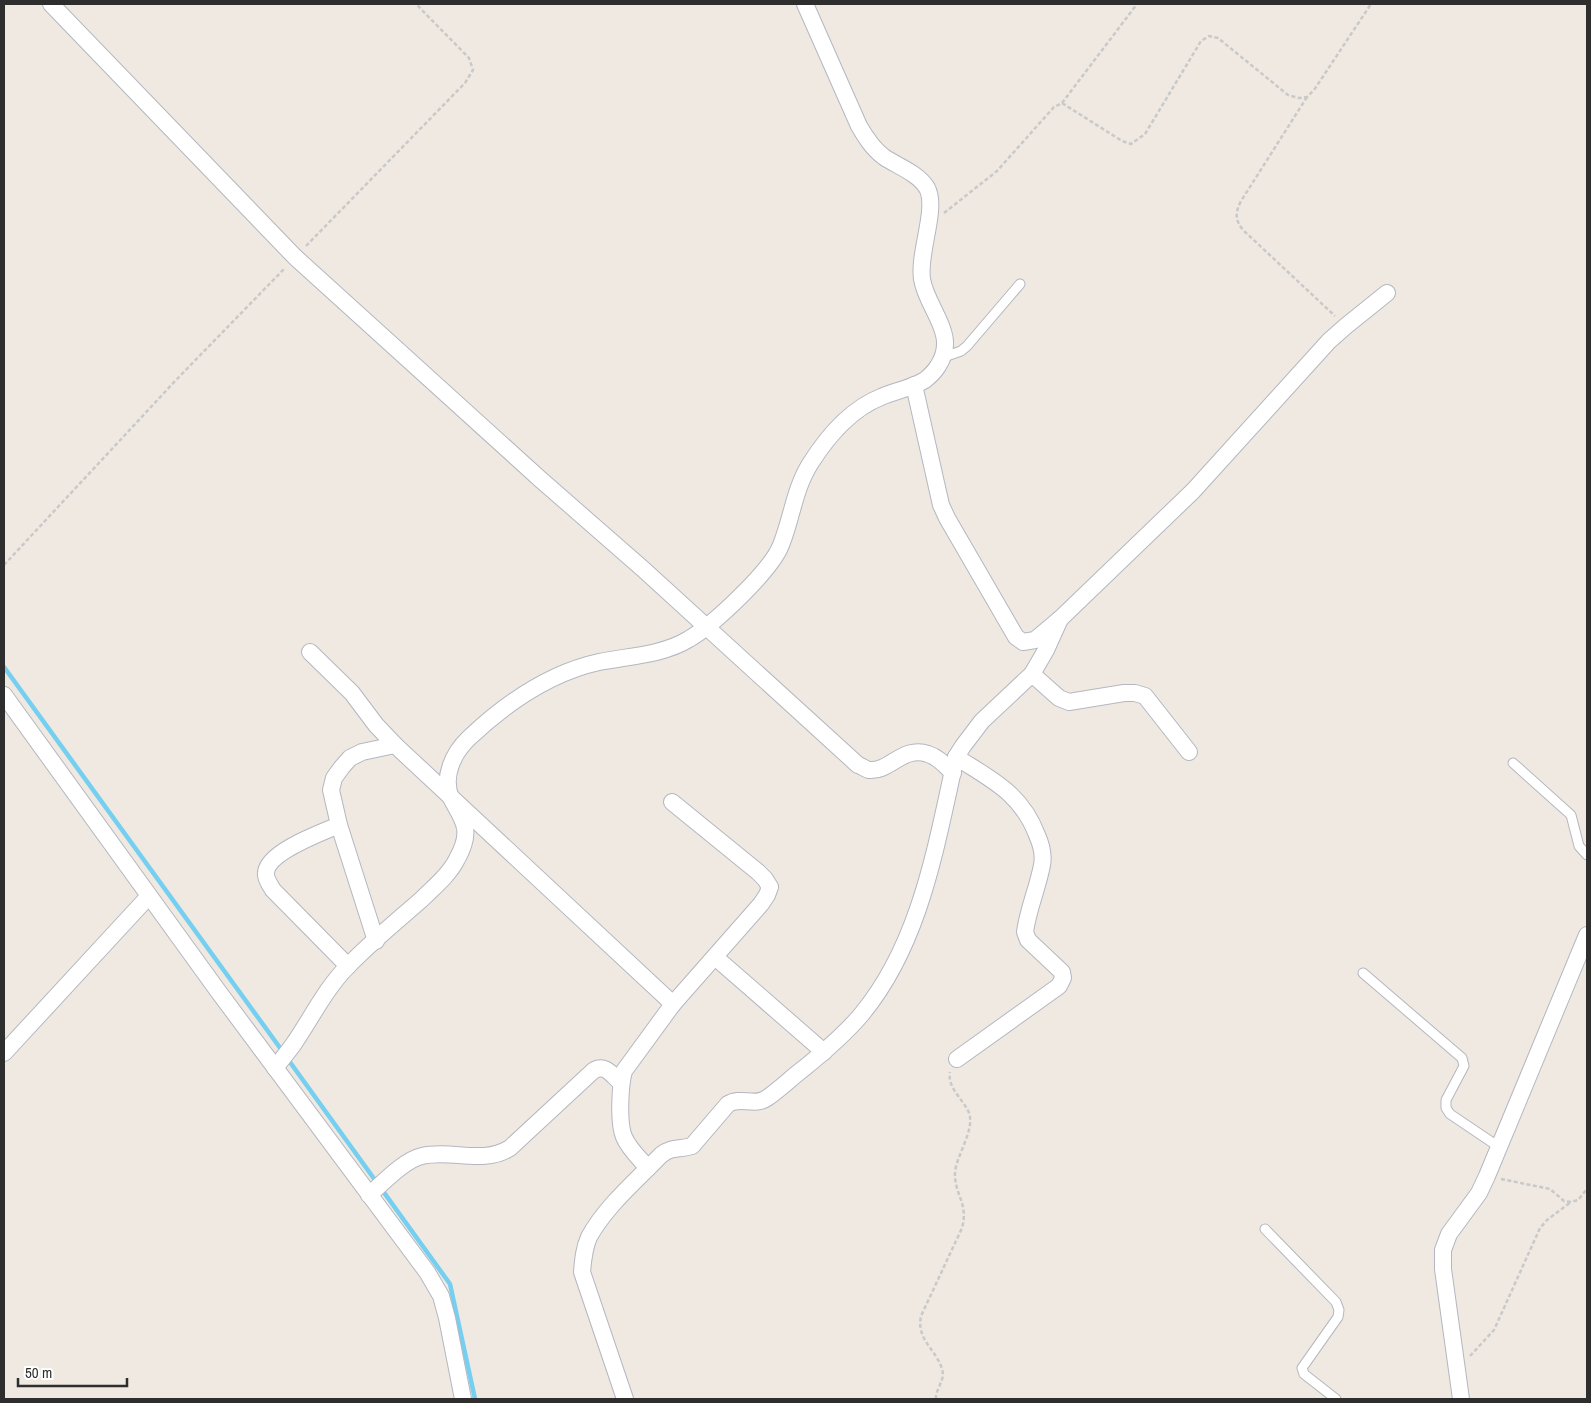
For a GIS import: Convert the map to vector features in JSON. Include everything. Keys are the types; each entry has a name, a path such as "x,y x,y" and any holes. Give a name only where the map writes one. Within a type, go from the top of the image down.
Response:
{"street":[{"path":"50,4 295,257 858,765 868,770 876,769 905,755 915,752 926,753 1004,788 1018,800 1031,818 1040,843 1042,863 1025,932 1028,940 1062,972 1063,978 1059,986 958,1059"},
{"path":"278,1064 293,1045 328,990 348,966 441,881 455,864 463,846 466,829 450,795 448,779 452,762 466,741 518,697 547,681 595,663 666,649 687,641 706,628 752,585 771,564 780,550 797,491 810,464 846,419 863,406 880,397 924,380 934,372 944,357 946,342 922,281 922,262 930,207 930,193 923,182 883,156 865,137 805,4"},
{"path":"914,385 941,505 958,540 1016,637 1023,642 1034,640 1060,619 1193,491 1317,354 1346,326 1387,293"},
{"path":"625,1399 582,1272 583,1255 588,1239 602,1219 648,1168 668,1150 692,1146 728,1104 734,1100 756,1102 768,1098 844,1034 872,1000 892,966 921,899 932,865 954,765 963,746 982,722 1032,674 1046,650 1060,619"},
{"path":"310,652 352,693 376,725 395,745 674,1004"},
{"path":"1032,674 1060,698 1069,702 1080,702 1135,692 1145,696 1190,752"},
{"path":"4,695 149,896 376,1189 441,1296 463,1399"},
{"path":"376,941 339,825 331,790 334,778 350,758 362,752 395,745"},
{"path":"648,1168 630,1147 621,1128 620,1083 624,1071 674,1004 761,904 767,896 770,887 758,872 672,802"},
{"path":"339,825 289,848 270,863 266,873 268,882 274,890 348,966"},
{"path":"4,1053 149,896"},
{"path":"1461,1399 1443,1269 1443,1250 1449,1234 1479,1193 1487,1176 1587,936"},
{"path":"715,957 824,1052"},
{"path":"376,1189 402,1167 421,1156 489,1157 500,1154 510,1148 599,1067 604,1068 620,1083"}],"lane":[{"path":"944,357 961,351 967,346 1020,284"},
{"path":"1513,763 1571,815 1574,821 1575,837 1579,846 1587,855"},
{"path":"1363,973 1462,1058 1464,1066 1446,1100 1446,1108 1458,1119 1499,1147"},
{"path":"1265,1229 1336,1302 1338,1318 1302,1368 1304,1374 1336,1399"}],"path":[{"path":"4,565 177,379 465,83 473,70 469,58 416,4"},
{"path":"927,226 997,171 1054,106 1062,103 1137,4"},
{"path":"1346,326 1243,230 1236,217 1241,201 1307,97 1314,90 1371,4"},
{"path":"1062,103 1122,141 1132,144 1146,134 1201,40 1208,36 1218,38 1288,95 1299,98 1307,97"},
{"path":"936,1399 943,1376 942,1368 919,1326 921,1316 965,1218 964,1208 955,1181 955,1173 970,1122 969,1114 951,1084 949,1075 952,1066 958,1059"},
{"path":"1487,1176 1550,1190 1564,1201 1571,1202"},
{"path":"1456,1369 1494,1330 1540,1228 1547,1220 1571,1202 1578,1200 1587,1189"}],"waterway":[{"path":"4,667 283,1052"},
{"path":"287,1058 450,1284 475,1399"}]}
